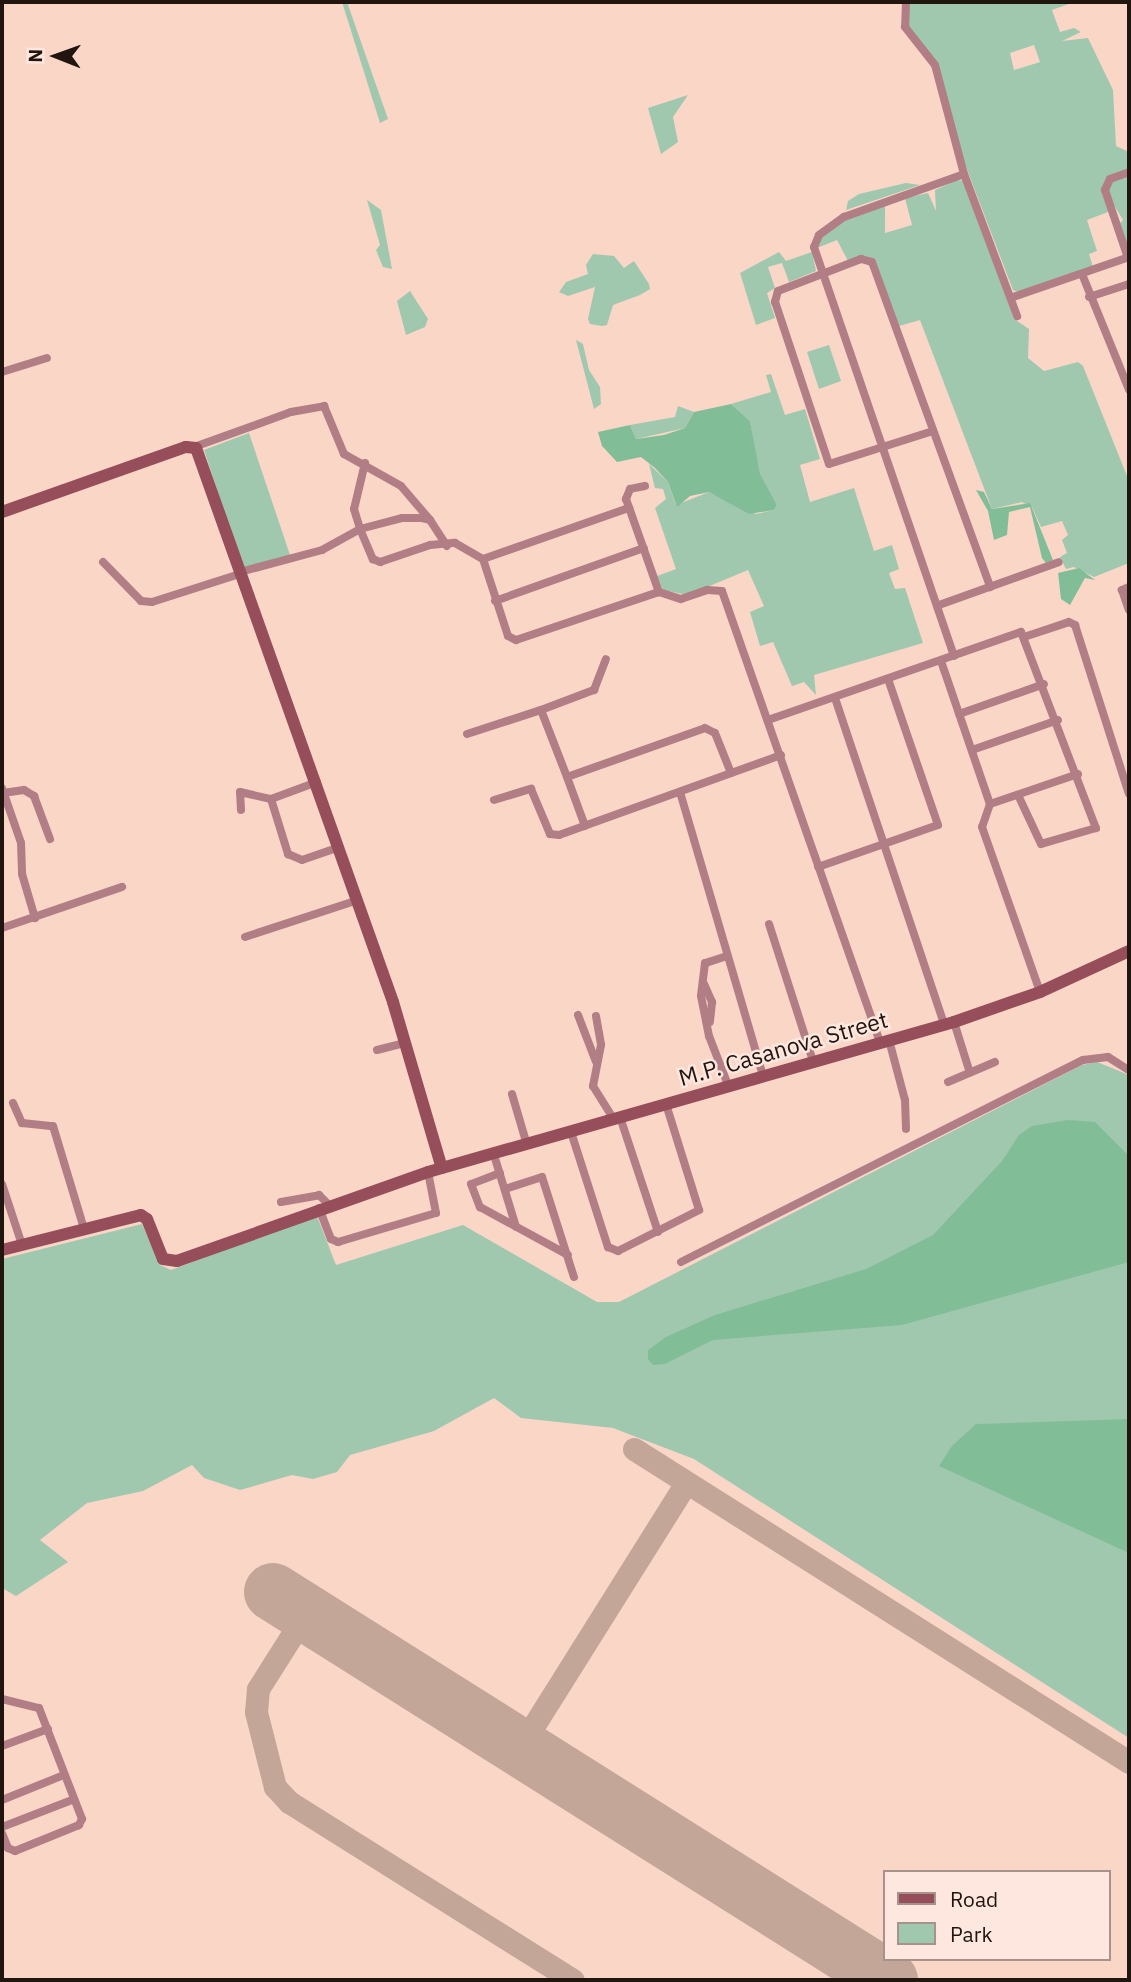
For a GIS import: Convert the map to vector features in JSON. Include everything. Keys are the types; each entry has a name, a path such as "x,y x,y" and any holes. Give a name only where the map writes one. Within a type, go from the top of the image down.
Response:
{"street":[{"path":"906,2 905,27 935,65 964,174 1013,297 1017,316"},
{"path":"1013,297 1128,258 1105,190 1110,179 1129,172"},
{"path":"954,656 939,605 822,275 815,243 837,221 964,174"},
{"path":"933,431 836,465 826,461 775,302 783,288 861,259 872,262 990,587"},
{"path":"1082,274 1089,297 1129,387"},
{"path":"1089,297 1129,284"},
{"path":"2,372 47,358"},
{"path":"2,512 291,412 324,406 344,454 365,463 401,486 430,520 447,546"},
{"path":"194,446 358,900 406,1043 442,1168"},
{"path":"365,463 354,509 373,559 380,562 430,545 447,546 455,543 483,559 508,636 516,640 659,592 681,599 707,590 722,591 818,867 905,1100 906,1129"},
{"path":"645,486 628,491 629,508 659,592"},
{"path":"483,559 629,508"},
{"path":"103,562 141,601 322,550 360,528 402,518 430,520"},
{"path":"495,600 644,548"},
{"path":"939,605 1059,562"},
{"path":"1129,587 1122,590 1129,610"},
{"path":"768,720 1018,632 1027,636 1069,622 1075,625 1129,794"},
{"path":"1018,795 1041,844 1096,828 1027,636"},
{"path":"467,734 594,690 606,659"},
{"path":"941,661 990,804 982,827 1040,992"},
{"path":"818,867 938,825 887,679"},
{"path":"959,713 1044,684"},
{"path":"835,698 884,844 970,1073"},
{"path":"541,710 585,827"},
{"path":"972,750 1058,720"},
{"path":"567,777 705,728 715,733 730,773"},
{"path":"494,800 531,789 550,834 585,827 781,755"},
{"path":"990,804 1078,774"},
{"path":"241,810 240,792 271,799 317,782"},
{"path":"35,918 22,874 21,843 3,794 24,790 34,796 50,839"},
{"path":"680,792 763,1075"},
{"path":"271,799 292,859 339,847"},
{"path":"2,928 122,887"},
{"path":"245,937 358,900"},
{"path":"769,924 813,1061"},
{"name":"M.P. Casanova Street","path":"84,1229 143,1216 163,1259 171,1262 324,1206 428,1172 949,1023 1040,992 1129,951"},
{"path":"727,956 705,963 704,984 712,1002 709,1036 728,1085"},
{"path":"578,1015 596,1062"},
{"path":"596,1016 601,1045 596,1062 595,1091 617,1118 658,1232"},
{"path":"377,1050 406,1043"},
{"path":"681,1262 1083,1060 1108,1057 1129,1070"},
{"path":"948,1082 995,1062"},
{"path":"512,1094 527,1145"},
{"path":"2,1250 84,1229 53,1126 22,1123 13,1103"},
{"path":"571,1132 610,1250 618,1251 699,1210 666,1104"},
{"path":"494,1155 516,1227"},
{"path":"281,1202 319,1195 331,1239 338,1242 436,1213 438,1208 428,1172"},
{"path":"500,1173 474,1181 471,1187 483,1210 568,1255"},
{"path":"505,1189 542,1177 574,1277"},
{"path":"2,1184 22,1245"},
{"path":"2,1699 37,1706 48,1728 72,1800 82,1819 79,1825 15,1851 4,1846 2,1830 72,1800"},
{"path":"2,1746 48,1728"},
{"path":"2,1800 64,1775"}],"green space":[{"path":"342,2 347,2 388,119 380,123"},
{"path":"909,2 1074,2 1052,10 1060,32 1074,28 1081,32 1062,41 1088,38 1113,90 1116,146 1129,152 1129,170 1108,178 1108,212 1087,220 1097,251 1089,254 1093,267 1019,292 1013,290 963,159 937,62 907,27","holes":["1034,45 1040,62 1014,70 1010,53"]},
{"path":"688,95 673,117 678,142 661,154 648,108"},
{"path":"1129,174 1129,254 1120,223 1123,220 1107,193 1114,179"},
{"path":"957,180 964,181 1014,319 1029,329 1028,358 1044,371 1078,362 1083,366 1129,481 1129,563 1094,577 1074,567 1066,569 1060,557 1067,553 1062,540 1068,535 1062,521 1041,527 1032,507 1022,502 992,509 920,320 899,326 872,258 848,261 837,240 817,248 818,241 839,222 885,206 885,233 912,225 905,198 928,193 936,211 935,190"},
{"path":"906,183 920,185 846,210 848,201 859,194"},
{"path":"367,200 381,210 392,269 383,267 376,250 380,245"},
{"path":"779,252 786,261 812,252 816,271 789,282 782,263 768,267 775,288 767,293 775,318 756,325 740,273"},
{"path":"593,254 614,256 624,268 634,261 650,289 613,305 607,325 602,326 590,324 588,319 595,287 568,296 559,292 566,282 588,274 586,265"},
{"path":"410,291 428,319 425,327 406,335 397,301"},
{"path":"576,340 583,344 589,370 600,387 601,404 594,409"},
{"path":"829,345 841,381 819,389 807,352"},
{"path":"771,374 785,415 805,409 820,459 800,465 810,502 854,488 874,551 892,545 899,569 889,573 895,589 905,588 923,643 814,675 816,695 804,682 792,686 773,642 760,646 750,612 764,606 748,570 688,595 663,590 657,576 676,569 655,508 666,499 663,489 655,488 649,464 668,482 676,505 709,492 756,514 774,510 777,505 759,474 750,421 731,404 771,392 766,375"},
{"path":"731,404 750,421 760,474 777,505 774,510 749,514 709,492 690,496 677,507 668,482 655,468 641,457 617,462 602,446 598,432 630,425 636,439 664,435 685,428 694,412"},
{"path":"678,406 694,412 685,428 636,439 630,425 675,417"},
{"path":"249,433 291,558 243,568 204,450"},
{"path":"976,490 984,492 992,509 1030,503 1053,560 1046,563 1042,558 1030,507 1009,512 1007,535 994,540 988,511"},
{"path":"1079,568 1095,580 1085,578 1070,605 1061,599 1058,573"},
{"path":"1097,1062 1129,1075 1129,1738 694,1459 613,1428 521,1418 494,1398 434,1431 350,1455 337,1472 313,1479 292,1475 240,1490 204,1478 192,1465 143,1491 87,1503 40,1540 68,1562 16,1596 2,1588 2,1259 142,1224 160,1265 171,1270 317,1216 336,1265 463,1225 597,1302 619,1302 1082,1065"},
{"path":"1068,1120 1095,1122 1129,1156 1129,1262 902,1325 713,1340 665,1364 653,1365 648,1359 648,1350 666,1337 715,1315 866,1269 933,1235 1002,1161 1019,1135 1032,1126"},
{"path":"1129,1419 1129,1553 939,1466 952,1446 976,1424"}],"taxiway":[{"path":"634,1449 1129,1762"},
{"path":"536,1722 686,1483"},
{"path":"306,1613 258,1689 256,1712 275,1787 289,1802 573,1980"}],"runway":[{"path":"273,1592 889,1980"}]}
